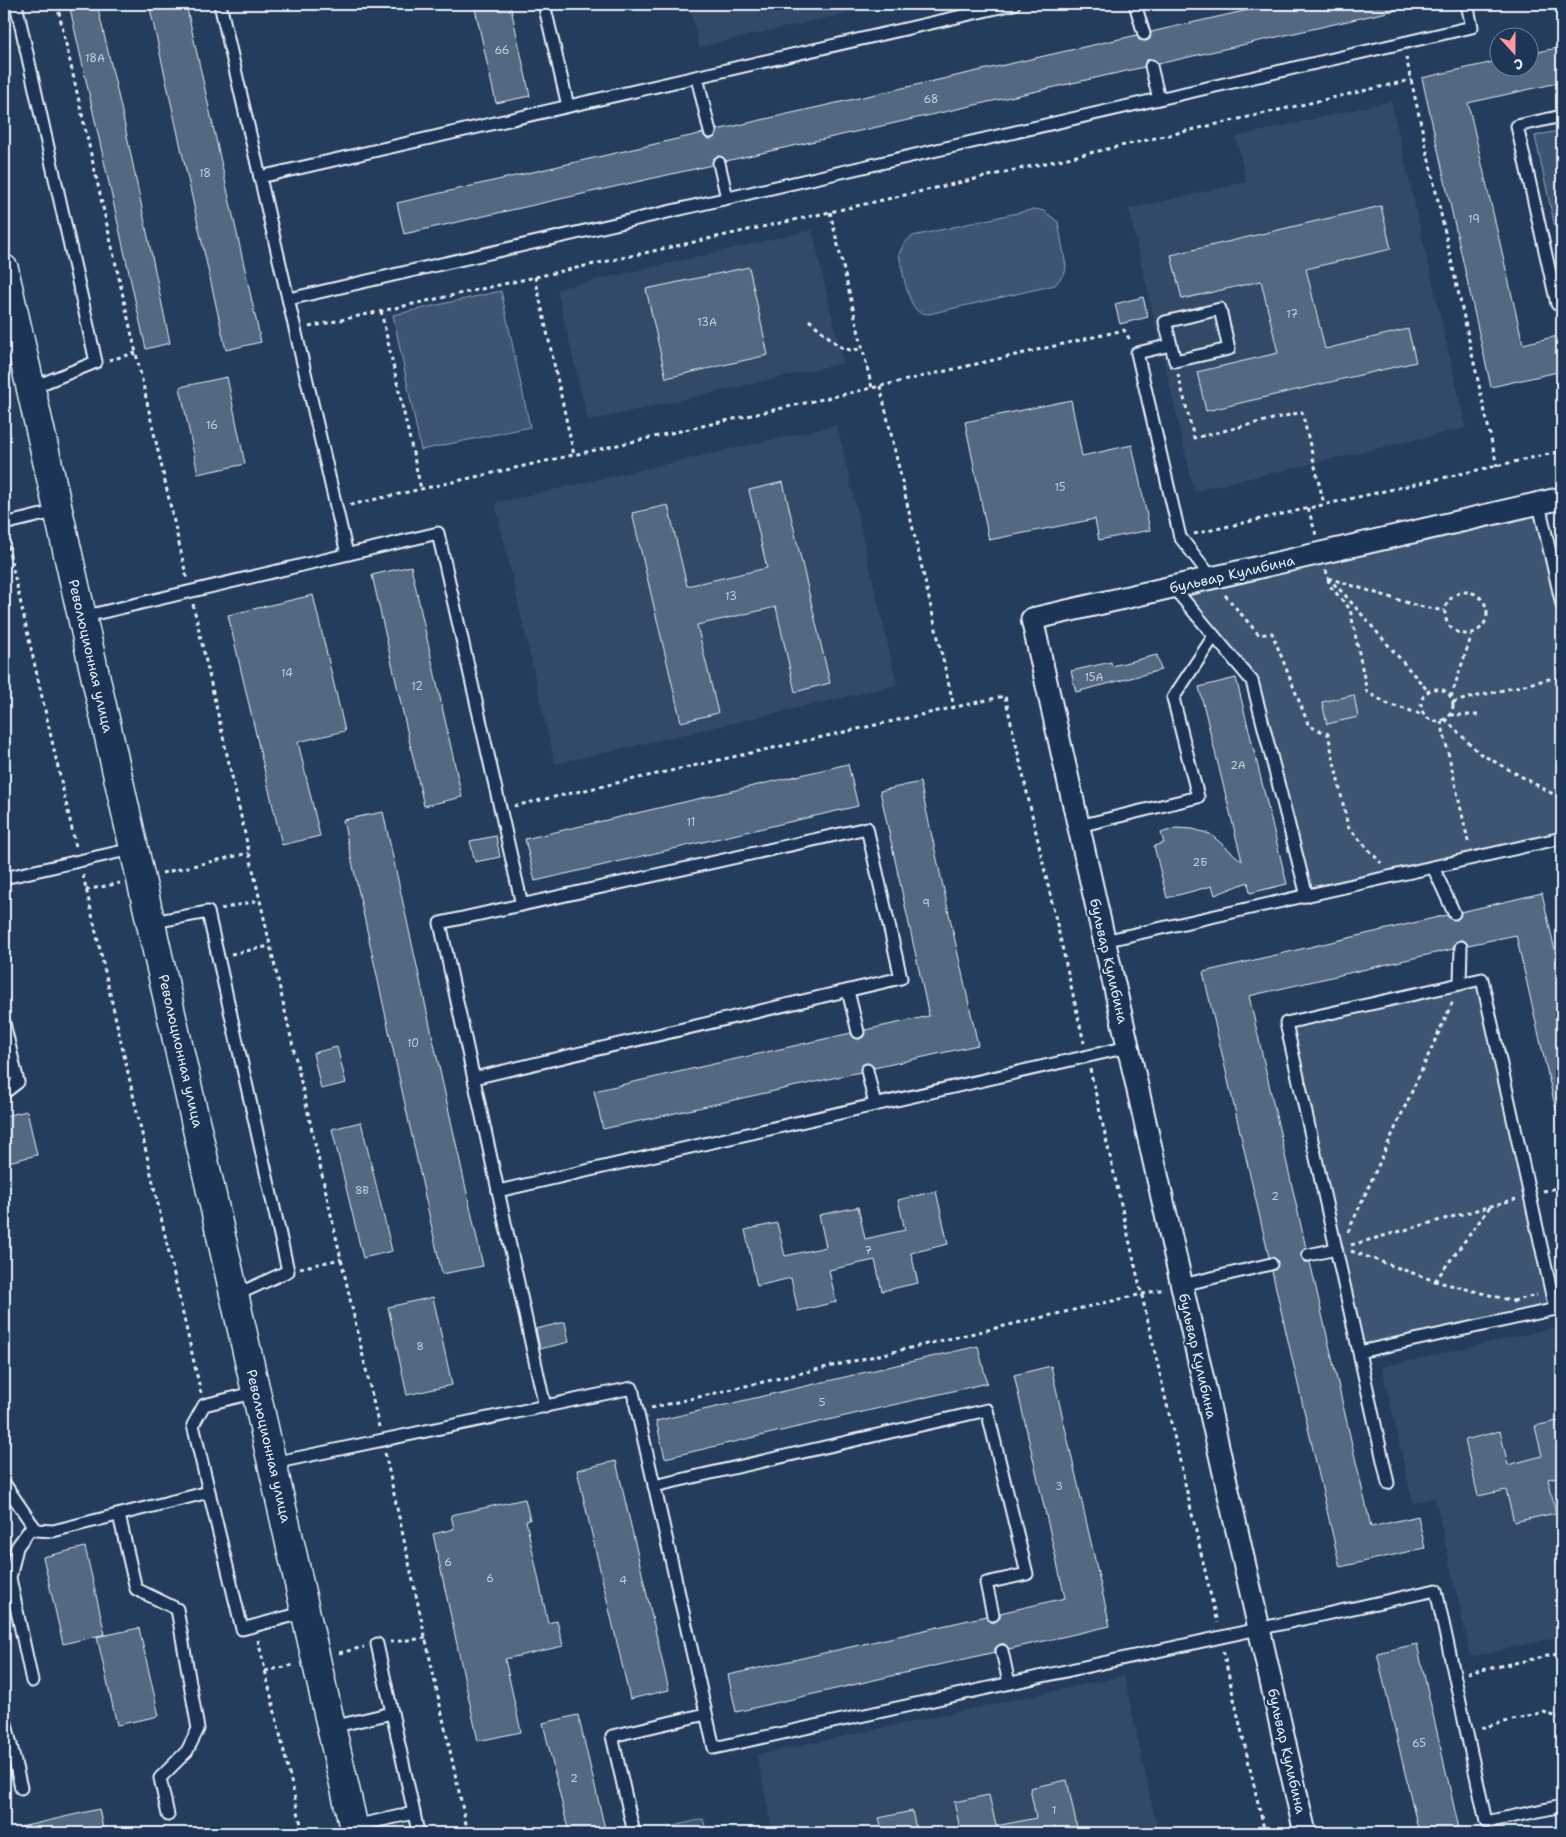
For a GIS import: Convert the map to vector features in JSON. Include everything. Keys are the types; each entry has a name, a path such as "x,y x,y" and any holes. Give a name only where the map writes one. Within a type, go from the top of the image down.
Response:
{"main road":[{"name":"Революционная улица","path":"4,269 136,848 355,1830"}],"street":[{"name":"бульвар Кулибина","path":"1305,1833 1032,619 1562,498"}],"lane":[{"path":"16,4 96,362 31,388"},
{"path":"220,4 348,554"},
{"path":"544,4 568,106"},
{"path":"260,176 1014,4"},
{"path":"1136,4 1144,34"},
{"path":"288,299 1472,27 1467,4"},
{"path":"1151,66 1159,99"},
{"path":"697,76 710,132"},
{"path":"1562,116 1517,126 1557,304 1562,303"},
{"path":"719,163 727,198"},
{"path":"1220,309 1229,349 1175,361 1171,345 1165,322 1220,309"},
{"path":"1171,345 1137,353 1180,537 1212,578"},
{"path":"1538,504 1562,605"},
{"path":"4,524 58,511"},
{"path":"82,617 438,533 522,905"},
{"path":"1174,587 1252,681 1307,896"},
{"path":"1079,826 1198,797 1173,698 1214,636"},
{"path":"474,1078 901,978 867,828 440,923 545,1407"},
{"path":"1104,942 1562,838"},
{"path":"4,878 136,848"},
{"path":"1433,867 1454,913"},
{"path":"152,922 208,912 218,956 288,1271 236,1295"},
{"path":"1460,984 1461,947"},
{"path":"1359,1352 1559,1308 1529,1194 1482,979 1286,1023 1339,1248 1359,1352 1388,1484"},
{"path":"848,991 858,1032"},
{"path":"4,1023 18,1082 4,1093"},
{"path":"498,1191 1128,1047"},
{"path":"867,1070 875,1105"},
{"path":"1308,1255 1339,1248"},
{"path":"1182,1285 1270,1264"},
{"path":"273,1463 632,1388 714,1748 1436,1590 1486,1822 1562,1806"},
{"path":"257,1392 204,1405 193,1425 242,1629 306,1612"},
{"path":"654,1486 987,1410 1028,1574 986,1583 993,1615"},
{"path":"4,1483 36,1530 53,1531 209,1492"},
{"path":"119,1515 136,1590 177,1609 198,1729 187,1751 160,1778 168,1815"},
{"path":"32,1681 10,1578 18,1548 33,1525"},
{"path":"376,1644 418,1833"},
{"path":"1002,1651 1010,1683"},
{"path":"332,1727 392,1713"},
{"path":"634,1833 612,1736 706,1714"},
{"path":"4,1715 21,1788"},
{"path":"355,1830 414,1813"}],"path":[{"path":"57,4 427,1638 468,1833"},
{"path":"1403,43 1497,466"},
{"path":"296,330 830,212 1411,80"},
{"path":"830,212 872,388"},
{"path":"535,277 574,455"},
{"path":"381,311 421,489"},
{"path":"809,320 839,346 850,350 863,349"},
{"path":"337,508 1124,330 1137,353"},
{"path":"96,362 136,354"},
{"path":"1175,361 1194,438 1302,412 1324,504"},
{"path":"880,386 954,707"},
{"path":"1180,537 1562,451"},
{"path":"1308,508 1330,586 1350,609 1367,692 1388,704 1424,715 1432,721 1445,719 1453,708 1452,699 1472,634"},
{"path":"4,530 204,1405"},
{"path":"1212,578 1259,635 1272,633 1309,726 1328,734 1348,828 1394,876"},
{"path":"1328,578 1418,606 1445,611"},
{"path":"1328,578 1428,692"},
{"path":"1463,593 1470,593 1482,600 1487,613 1486,620 1478,631 1472,634 1452,630 1445,618 1447,604 1451,598 1463,593"},
{"path":"1452,699 1562,676"},
{"path":"1424,715 1420,705 1424,695 1428,692 1438,689 1443,690 1452,699"},
{"path":"500,809 1005,696 1265,1833"},
{"path":"1449,715 1482,715"},
{"path":"1445,719 1478,754 1562,799"},
{"path":"1440,721 1472,858"},
{"path":"86,890 249,853"},
{"path":"208,912 260,900"},
{"path":"218,956 270,946"},
{"path":"1339,1248 1460,984"},
{"path":"1339,1248 1529,1194"},
{"path":"1435,1281 1490,1206"},
{"path":"1339,1248 1435,1281 1513,1301 1522,1316"},
{"path":"288,1271 341,1259"},
{"path":"637,1411 1182,1285"},
{"path":"255,1626 302,1833"},
{"path":"265,1672 376,1644 427,1638"},
{"path":"1454,1676 1562,1653"},
{"path":"1466,1732 1544,1712 1562,1719"}],"shaded area":[{"path":"689,4 887,4 699,47"},
{"path":"1391,101 1466,428 1194,491 1129,209 1246,182 1236,137"},
{"path":"1562,130 1562,259 1535,136"},
{"path":"1035,209 1044,211 1058,222 1066,266 1065,273 1055,285 929,314 916,310 909,296 899,255 908,240 913,236"},
{"path":"812,230 843,363 588,421 557,289"},
{"path":"501,291 530,427 421,450 393,315"},
{"path":"837,425 897,685 555,764 495,503"},
{"path":"1537,507 1562,616 1562,835 1308,892 1254,680 1177,588"},
{"path":"1479,986 1550,1305 1364,1347 1292,1028"},
{"path":"1562,1326 1562,1636 1471,1657 1435,1498 1413,1503 1382,1367"},
{"path":"1124,1676 1158,1833 773,1833 757,1755"},
{"path":"703,1819 707,1833 670,1833 669,1827"}],"building":[{"path":"69,4 97,4 122,112 170,343 146,349"},
{"path":"149,4 186,4 261,342 226,350"},
{"path":"474,4 510,4 530,96 496,103"},
{"path":"1275,4 1395,4 1396,10 1158,64 1150,59 1146,61 1144,67 726,161 718,156 714,158 712,165 404,234 397,203 703,133 705,137 711,139 715,137 717,130 1137,35 1139,40 1146,41 1150,39 1151,32"},
{"path":"1562,47 1562,82 1468,103 1523,344 1562,335 1562,371 1491,387 1422,78 1488,63 1488,78 1538,78 1538,52"},
{"path":"1381,206 1391,249 1306,269 1325,349 1408,329 1416,362 1206,411 1197,372 1278,353 1261,281 1182,299 1171,255"},
{"path":"749,267 768,355 666,378 646,289"},
{"path":"1143,297 1148,317 1120,324 1115,304"},
{"path":"227,377 245,464 198,474 180,387"},
{"path":"1071,400 1082,456 1132,445 1150,530 1099,540 1095,519 989,540 965,422"},
{"path":"783,482 830,683 795,692 776,607 697,625 718,713 681,722 632,513 668,505 687,586 767,568 749,490"},
{"path":"411,566 462,797 424,806 372,575"},
{"path":"313,595 345,731 298,742 320,836 282,845 228,615"},
{"path":"1157,655 1161,670 1076,692 1071,671 1111,662 1112,666"},
{"path":"1236,678 1287,884 1250,893 1248,882 1215,895 1212,886 1167,898 1154,846 1164,843 1161,833 1176,828 1193,829 1210,834 1242,861 1199,687"},
{"path":"1354,695 1358,717 1327,724 1322,702"},
{"path":"848,764 858,806 535,881 525,839"},
{"path":"920,782 978,1045 874,1068 866,1063 862,1065 860,1072 603,1129 594,1091 851,1033 853,1037 859,1039 863,1037 865,1030 929,1016 880,791"},
{"path":"383,812 483,1266 442,1274 343,820"},
{"path":"496,836 500,857 475,862 470,841"},
{"path":"1542,893 1562,982 1562,1110 1556,1110 1516,935 1468,945 1465,941 1461,940 1455,943 1453,949 1249,996 1306,1248 1301,1252 1301,1257 1305,1262 1310,1262 1371,1527 1418,1516 1425,1548 1340,1567 1272,1271 1276,1269 1278,1263 1276,1259 1269,1257 1203,972 1447,915 1450,919 1457,920 1461,912"},
{"path":"337,1047 346,1083 321,1089 313,1053"},
{"path":"27,1111 37,1155 4,1163 4,1116"},
{"path":"361,1122 392,1251 363,1258 332,1129"},
{"path":"936,1191 948,1244 911,1253 918,1283 882,1291 875,1260 829,1270 836,1302 798,1311 791,1278 757,1286 745,1230 777,1223 785,1256 826,1247 819,1215 858,1207 865,1239 905,1230 898,1200"},
{"path":"433,1297 452,1385 407,1395 388,1307"},
{"path":"565,1322 569,1342 540,1349 536,1329"},
{"path":"978,1346 987,1383 665,1458 656,1421"},
{"path":"1051,1366 1110,1626 1009,1649 1005,1644 1000,1644 995,1648 995,1652 736,1712 728,1675 986,1616 990,1622 995,1622 1000,1618 1000,1613 1065,1598 1014,1375"},
{"path":"1562,1420 1562,1476 1548,1479 1556,1513 1514,1522 1506,1490 1478,1496 1465,1440 1500,1431 1508,1465 1542,1456 1535,1426"},
{"path":"616,1461 669,1690 630,1699 577,1470"},
{"path":"525,1499 530,1520 526,1521 548,1623 557,1621 563,1646 505,1659 521,1732 478,1741 433,1534 454,1529 451,1515"},
{"path":"85,1547 105,1634 63,1644 43,1557"},
{"path":"139,1628 159,1716 117,1725 97,1637"},
{"path":"1417,1644 1460,1833 1419,1833 1377,1653"},
{"path":"578,1715 606,1833 569,1833 543,1723"},
{"path":"1067,1780 1077,1828 1050,1833 961,1833 954,1802 989,1795 996,1826 1036,1818 1030,1788"},
{"path":"99,1809 104,1833 22,1833 21,1827"},
{"path":"912,1811 917,1833 883,1833 879,1818"}]}
